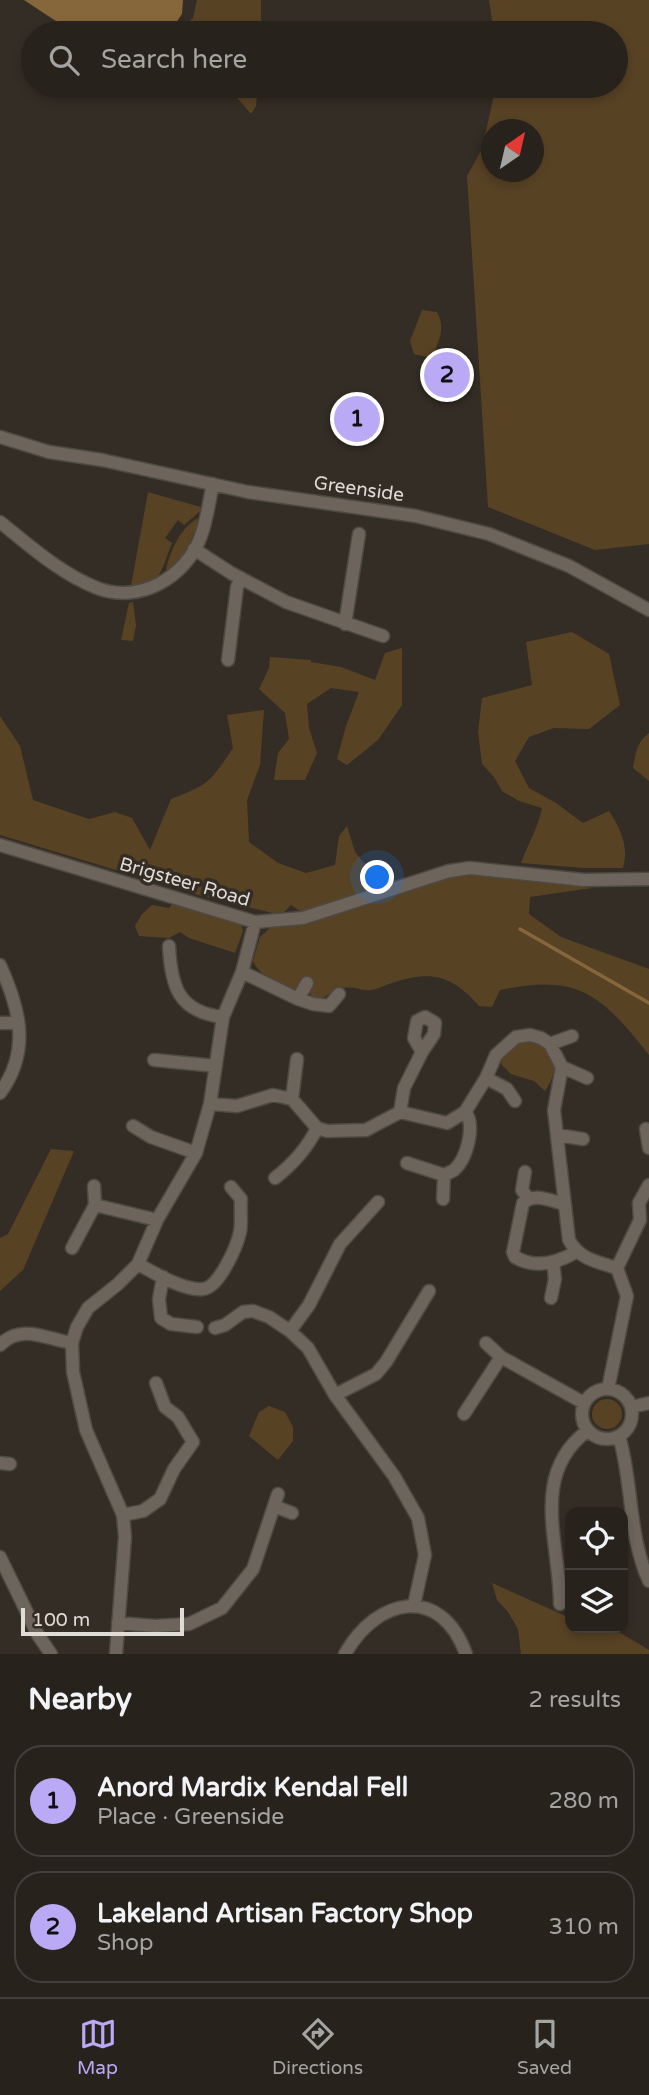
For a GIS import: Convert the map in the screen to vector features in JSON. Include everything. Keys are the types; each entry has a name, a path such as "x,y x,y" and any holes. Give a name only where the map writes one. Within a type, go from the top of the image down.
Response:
{"street":[{"name":"Greenside","path":"0,437 48,452 116,463 213,484 416,516 489,534 569,566 649,610"},
{"path":"0,522 65,570 97,588 114,592 137,592 154,587 173,573 194,549 201,537 213,484"},
{"path":"345,624 359,534"},
{"path":"194,549 286,602 383,636"},
{"path":"228,660 237,587 241,578"},
{"name":"Brigsteer Road","path":"0,845 256,922 303,918 449,871 470,868 584,880 649,879"},
{"path":"116,1654 125,1537 123,1515 86,1430 73,1372 72,1343 77,1327 88,1308 138,1264 158,1220 196,1153 210,1104 223,1017 242,972 256,922"},
{"path":"169,946 171,974 176,990 192,1008 205,1014 223,1017"},
{"path":"0,965 9,985 18,1023 19,1052 16,1068 0,1093"},
{"path":"242,972 313,1004 329,1006 339,995"},
{"path":"298,999 307,983"},
{"path":"0,1024 18,1023"},
{"path":"210,1104 237,1106 273,1095 292,1099 317,1128 327,1131 366,1130 400,1112 447,1123 466,1112 496,1055 516,1037 530,1035 541,1038 556,1052 562,1067 554,1110 569,1240 576,1252 586,1258 617,1268"},
{"path":"550,1044 572,1036"},
{"path":"400,1112 404,1087 422,1052"},
{"path":"292,1099 298,1059"},
{"path":"154,1060 216,1066"},
{"path":"562,1067 587,1078"},
{"path":"486,1078 507,1089 515,1101"},
{"path":"407,1164 444,1175 455,1169 465,1152 470,1119 466,1112"},
{"path":"132,1124 151,1137 196,1153"},
{"path":"275,1178 294,1163 311,1141 317,1128"},
{"path":"646,1129 649,1147"},
{"path":"557,1135 583,1139"},
{"path":"526,1172 522,1189 528,1198"},
{"path":"443,1199 444,1175"},
{"path":"608,1389 627,1296 617,1268 640,1220 639,1203 649,1185"},
{"path":"72,1248 95,1205 94,1186"},
{"path":"138,1264 163,1278 204,1289 213,1285 227,1264 240,1235 241,1199 231,1187"},
{"path":"564,1204 528,1198 523,1203 513,1252 515,1257 529,1264 553,1262 576,1252"},
{"path":"290,1331 309,1305 340,1244 377,1202"},
{"path":"95,1205 158,1220"},
{"path":"551,1298 555,1279 553,1262"},
{"path":"163,1278 159,1299 162,1318 171,1324 197,1327"},
{"path":"335,1395 376,1374 429,1291"},
{"path":"215,1328 225,1325 243,1312 253,1311 269,1317 290,1331 308,1348 335,1395 394,1476 418,1518 425,1555 414,1605"},
{"path":"0,1345 17,1334 34,1333 72,1343"},
{"path":"486,1343 501,1357 584,1403"},
{"path":"464,1414 501,1357"},
{"path":"123,1515 143,1511 160,1499 174,1469 200,1440 165,1407 156,1383"},
{"path":"608,1389 622,1394 631,1407 631,1422 619,1436 608,1440 600,1439 587,1431 582,1417 584,1403 594,1392 608,1389"},
{"path":"631,1407 649,1403"},
{"path":"560,1604 560,1577 550,1505 556,1470 566,1451 587,1431"},
{"path":"619,1436 625,1457 636,1536 649,1581"},
{"path":"118,1623 155,1626 189,1624 222,1608 253,1569 276,1500 292,1513"},
{"path":"0,1558 38,1635 51,1654"},
{"path":"345,1654 371,1620 397,1607 414,1605 434,1612 448,1623 460,1638 466,1654"}],"shaded area":[{"path":"24,0 183,0 182,14 177,21 56,21"},
{"path":"197,0 261,0 261,21 190,21"},
{"path":"489,0 649,0 649,544 595,550 488,507 467,176 481,151 481,182 544,182 544,119 489,119 493,98 628,98 628,21 492,21"},
{"path":"237,98 257,98 251,114"},
{"path":"422,310 437,312 441,323 440,337 434,353 427,357 414,354 410,341"},
{"path":"148,492 204,508 184,525 178,520 165,538 172,543 160,573 150,583 131,586"},
{"path":"201,517 186,552 168,572 168,562 182,532"},
{"path":"133,602 136,625 133,641 121,640 129,603"},
{"path":"572,632 609,654 620,705 589,729 554,728 529,737 515,761 529,788 583,823 609,811 623,838 623,868 521,863 542,808 519,801 502,791 482,764 478,732 482,698 532,685 526,642"},
{"path":"402,648 402,705 378,740 347,765 337,759 359,692 331,688 307,704 309,728 317,753 305,780 274,780 278,753 289,739 285,713 259,689 269,668 270,657 311,660 341,667 375,680 385,653"},
{"path":"264,710 260,765 247,800 249,842 278,863 306,873 335,865 339,836 347,826 355,852 364,863 387,865 396,883 303,913 291,905 281,915 205,897 0,835 0,716 20,746 33,800 89,819 115,812 132,818 150,850 171,799 208,781 233,748 227,715"},
{"path":"649,733 649,781 633,768 639,745"},
{"path":"472,874 592,888 530,897 529,914 561,937 649,969 649,1055 602,1004 587,994 570,988 527,985 500,990 492,1007 479,1006 460,987 430,976 406,979 371,990 341,989 321,1000 312,999 310,993 313,983 305,980 297,989 284,987 265,976 253,961 260,937 271,927 305,923 450,878"},
{"path":"175,901 240,920 243,931 235,953 189,938 180,932 169,938 139,936 135,926 142,914 152,905 169,908"},
{"path":"529,1041 546,1049 554,1060 553,1075 545,1091 534,1081 511,1074 501,1064 504,1055 511,1048"},
{"path":"51,1149 74,1151 23,1270 0,1291 0,1238 8,1234"},
{"path":"607,1399 613,1400 621,1408 621,1420 613,1428 607,1429 601,1428 593,1420 592,1414 593,1408 601,1400"},
{"path":"269,1406 285,1412 293,1427 293,1441 278,1460 249,1436 259,1412"},
{"path":"492,1583 565,1616 565,1633 620,1633 649,1650 649,1654 521,1654 518,1629 497,1600"}],"waterway":[{"path":"520,929 649,1003"}],"place":[{"name":"Lakeland Artisan Factory Shop","path":"447,375"},
{"name":"Anord Mardix Kendal Fell","path":"357,419"}]}
